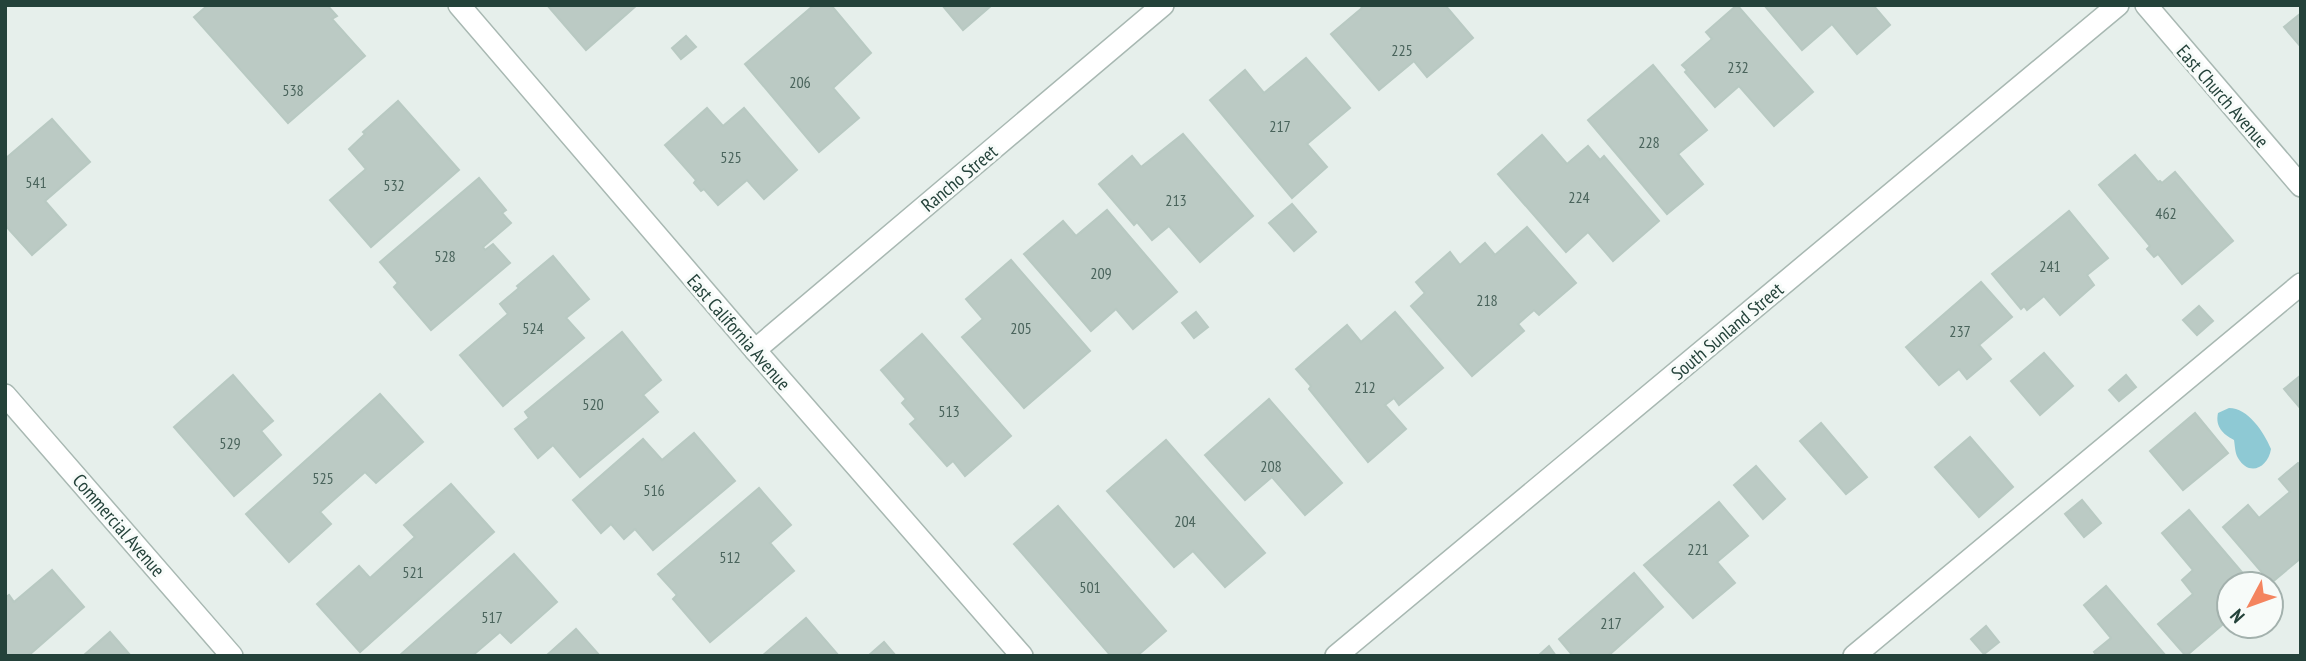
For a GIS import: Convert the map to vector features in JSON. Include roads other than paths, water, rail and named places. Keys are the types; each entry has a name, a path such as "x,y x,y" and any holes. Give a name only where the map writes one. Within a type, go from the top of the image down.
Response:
{"street":[{"name":"East California Avenue","path":"459,5 755,351 1022,656"},
{"name":"Rancho Street","path":"755,351 1163,5"},
{"name":"South Sunland Street","path":"1336,656 2118,5"},
{"name":"East Church Avenue","path":"2146,5 2301,186"},
{"path":"1854,656 2301,284"},
{"name":"Commercial Avenue","path":"5,395 232,656"}],"water":[{"path":"2229,408 2249,416 2268,442 2271,449 2269,456 2258,468 2252,469 2242,464 2236,454 2234,440 2223,433 2219,426 2218,413"}]}
